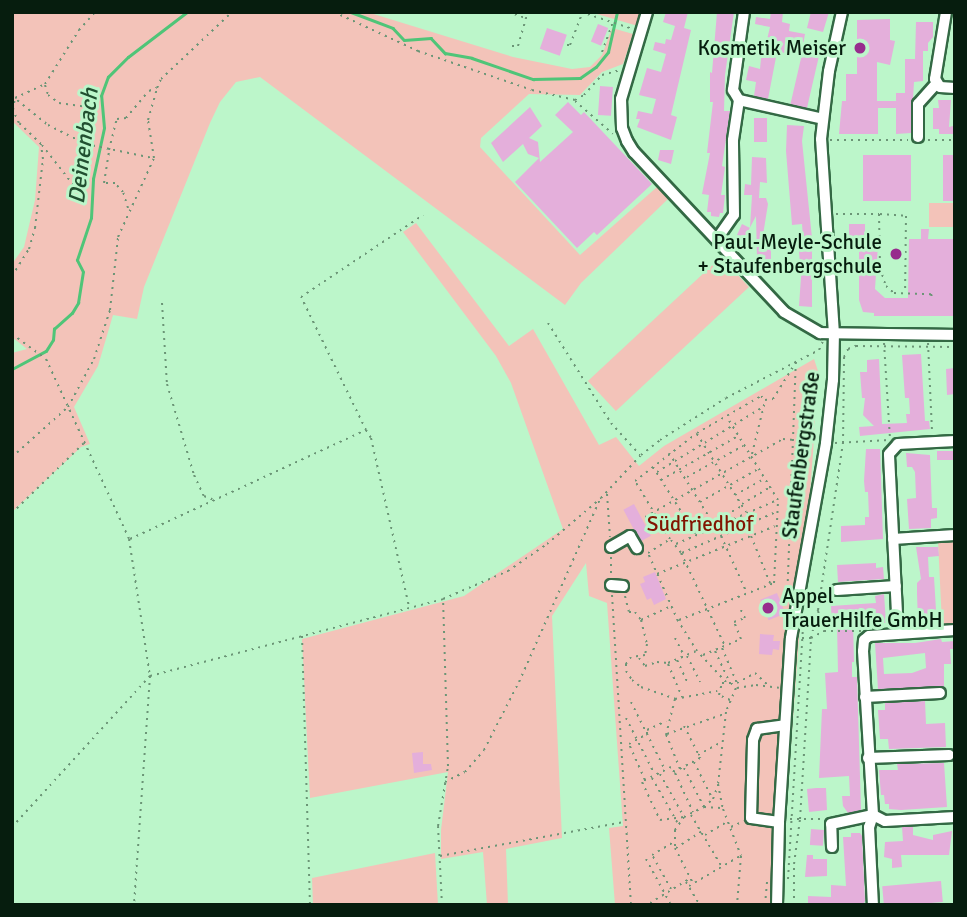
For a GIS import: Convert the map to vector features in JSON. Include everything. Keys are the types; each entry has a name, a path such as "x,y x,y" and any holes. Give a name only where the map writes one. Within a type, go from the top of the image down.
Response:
{"street":[{"path":"647,12 629,70 620,114 628,141 634,152 784,312 834,335 955,335"},
{"path":"744,12 733,90 740,100 822,119"},
{"name":"Staufenbergstraße","path":"777,905 779,822 788,690 826,443 834,335 824,214 825,140 822,119 842,12"},
{"path":"919,139 918,104 936,84 935,74 946,12"},
{"path":"936,84 955,89"},
{"path":"717,239 730,225 734,215 733,140 740,100"},
{"path":"898,633 888,457 891,444 955,441"},
{"path":"893,539 955,535"},
{"path":"611,547 630,536 637,548"},
{"path":"611,585 623,586"},
{"path":"837,590 896,586"},
{"path":"873,905 869,827 873,815 863,651 866,637 955,630"},
{"path":"865,697 940,693"},
{"path":"779,822 751,817 753,740 757,729 785,725"},
{"path":"868,758 949,755"},
{"path":"832,848 830,827 833,823 873,815 885,821 955,817"}],"path":[{"path":"14,97 45,84 79,30 95,12"},
{"path":"12,457 68,407 94,359 110,310 118,237 154,158 148,120 161,79 232,12"},
{"path":"334,12 418,51 531,90 575,100 614,135"},
{"path":"508,12 526,19"},
{"path":"512,46 518,46 528,12"},
{"path":"567,45 570,46 582,12 630,29"},
{"path":"602,51 612,23"},
{"path":"575,100 602,75 629,70"},
{"path":"45,84 48,95 59,103 88,107"},
{"path":"129,210 123,192 115,183 104,183 109,150 117,119 126,118 149,91 157,88"},
{"path":"14,97 48,125 86,144 154,158"},
{"path":"14,97 13,110 19,122 41,144 74,186 79,187"},
{"path":"830,129 825,140 955,140"},
{"path":"12,276 29,249 35,228 41,144"},
{"path":"824,214 906,216 905,294"},
{"path":"879,214 882,278 889,290 905,294 931,294 932,297"},
{"path":"409,608 366,430 300,297 424,215"},
{"path":"162,303 167,384 194,475 204,496 213,500"},
{"path":"548,323 611,424 641,456"},
{"path":"12,334 46,359 129,539 150,676 134,905"},
{"path":"12,827 150,676 409,608 443,598 508,571 547,544 601,498 641,456 726,398 819,350 834,335 844,358 843,443 818,610 811,638 800,819 794,864 794,905"},
{"path":"645,517 783,439 891,444 884,335"},
{"path":"927,335 933,442"},
{"path":"838,405 844,358 848,349 856,346 955,347"},
{"path":"770,687 755,673 737,682 708,608 681,553 635,481 668,452 697,433 761,396 765,400 774,399 796,361"},
{"path":"751,456 765,400"},
{"path":"657,472 763,407"},
{"path":"678,621 774,583 778,500 726,416"},
{"path":"129,539 366,430"},
{"path":"697,433 746,513"},
{"path":"661,480 739,436"},
{"path":"12,513 85,442"},
{"path":"686,478 744,445"},
{"path":"668,452 726,545 747,593"},
{"path":"652,466 696,536"},
{"path":"699,502 759,468"},
{"path":"735,495 765,479"},
{"path":"713,522 770,487"},
{"path":"445,782 465,772 484,750 519,682 601,498"},
{"path":"676,545 778,500"},
{"path":"681,553 777,512"},
{"path":"657,574 776,526"},
{"path":"750,536 771,584"},
{"path":"670,539 648,553 678,621 697,651 726,682 731,683"},
{"path":"623,586 629,612 635,612 641,620 647,644 645,655 631,657 626,664 632,680 675,699 718,690 726,682"},
{"path":"442,905 438,827 448,766 443,598"},
{"path":"641,620 671,606"},
{"path":"702,656 741,639 734,622 744,618 741,610"},
{"path":"818,610 824,631"},
{"path":"788,880 797,638 803,627"},
{"path":"797,638 811,638 824,631 860,631 866,637"},
{"path":"302,635 310,905"},
{"path":"675,639 700,682"},
{"path":"714,650 736,688 770,687 788,690"},
{"path":"639,657 645,666 657,662 668,663 697,651"},
{"path":"677,659 688,684"},
{"path":"668,663 682,697"},
{"path":"617,668 631,905"},
{"path":"693,883 675,848 678,822 713,799 718,784 726,712 736,688"},
{"path":"718,690 723,699 730,700"},
{"path":"675,699 667,721 666,735 704,807"},
{"path":"631,702 665,770"},
{"path":"666,735 726,712"},
{"path":"626,718 673,818 678,822"},
{"path":"646,780 629,744 647,734 647,730 667,721"},
{"path":"674,772 700,758 684,726"},
{"path":"698,755 721,743"},
{"path":"693,762 713,799"},
{"path":"684,817 660,820 642,782 671,767 701,832 722,867"},
{"path":"660,773 684,817"},
{"path":"718,784 723,809 741,856 737,905"},
{"path":"704,807 723,809"},
{"path":"731,827 751,817"},
{"path":"779,822 790,819 827,819 833,823"},
{"path":"704,836 728,821"},
{"path":"439,856 625,822"},
{"path":"675,848 701,832"},
{"path":"671,889 652,855 675,841"},
{"path":"689,886 741,856"},
{"path":"646,859 671,905"},
{"path":"650,903 690,879"},
{"path":"686,881 700,905"}],"green space":[{"path":"12,12 367,12 513,57 572,69 590,67 602,55 612,28 633,34 623,64 602,72 580,95 529,94 481,138 480,147 580,255 657,187 668,199 581,283 565,305 260,77 236,82 220,102 210,123 144,287 137,319 113,315 98,366 74,407 90,444 81,447 12,512 12,353 27,349 12,337 12,264 24,247 35,200 39,147 12,121"},
{"path":"590,12 643,12 638,26"},
{"path":"929,203 955,203 955,227 929,227"},
{"name":"Südfriedhof","path":"416,223 509,346 533,329 599,445 616,437 639,466 664,446 814,359 818,371 813,453 779,905 615,905 609,828 623,826 607,603 589,596 586,563 552,616 562,838 506,849 508,905 487,905 483,852 441,859 441,830 448,772 310,798 302,639 464,596 563,529 511,383 496,356 403,232"},
{"path":"721,257 749,287 616,411 588,381"},
{"path":"955,540 955,624 942,624 938,541"},
{"path":"435,853 438,905 313,905 312,878"}],"building":[{"path":"666,12 688,12 684,28 691,30 671,115 677,117 671,140 637,127 640,119 636,119 638,111 652,114 656,99 639,95 647,68 661,72 666,54 653,50 655,42 665,44 666,39 671,40 675,26 663,22"},
{"path":"717,12 734,12 725,75 724,111 730,111 722,166 725,167 721,195 725,195 723,213 720,213 719,217 711,216 711,212 707,212 709,195 702,194 710,153 707,153 713,102 710,102 710,72 712,73"},
{"path":"771,12 783,12 782,22 790,24 789,31 805,34 803,45 790,42 788,54 777,52 768,99 754,96 756,82 746,80 749,66 760,69 762,47 765,48 770,27 755,24 756,17 770,19"},
{"path":"811,12 829,12 823,32 807,28"},
{"path":"890,19 890,40 895,41 890,65 877,62 877,101 896,101 896,93 905,93 905,59 915,59 916,22 933,22 933,37 928,43 928,51 923,51 923,81 914,82 911,133 896,134 896,108 878,108 878,134 839,134 842,101 846,101 846,74 857,74 857,20"},
{"path":"598,24 608,28 601,46 591,42"},
{"path":"547,28 567,35 560,56 540,49"},
{"path":"802,54 819,58 807,108 790,105"},
{"path":"600,86 613,87 611,116 598,115"},
{"path":"938,100 951,100 949,127 953,126 953,134 939,134 939,129 933,129 933,108 939,108"},
{"path":"568,102 581,115 584,112 652,184 597,235 594,232 577,248 515,182 539,158 528,154 523,144 503,162 491,143 530,107 542,126 529,138 538,142 540,162 573,132 555,115"},
{"path":"754,118 767,118 767,142 754,142"},
{"path":"787,125 804,126 802,141 812,238 812,307 799,306 801,277 798,238 803,238 802,224 792,225 786,151"},
{"path":"660,150 674,150 671,164 658,160"},
{"path":"863,155 911,155 911,201 863,201"},
{"path":"943,155 955,155 955,201 943,201"},
{"path":"752,157 766,158 767,183 760,182 759,198 766,198 768,204 763,235 771,235 771,259 757,259 756,216 750,227 752,195 744,195 745,184 751,185"},
{"path":"742,224 750,228 744,239 737,235"},
{"path":"849,224 865,224 865,239 872,239 872,245 878,245 875,289 885,298 908,298 909,239 921,239 921,229 929,229 928,239 955,239 955,316 874,316 874,313 863,312 859,300 859,240 849,240"},
{"path":"921,354 925,421 929,421 930,429 860,436 859,427 874,426 863,415 865,398 862,398 860,372 867,372 867,360 879,359 882,424 907,423 906,414 910,414 909,398 905,398 902,355"},
{"path":"955,368 955,394 947,395 946,369"},
{"path":"866,449 880,449 883,539 841,542 841,526 865,525 865,517 869,517 868,492 865,492 864,481"},
{"path":"937,451 955,451 955,460 937,460"},
{"path":"906,453 930,455 932,508 937,508 937,518 931,519 931,528 909,529 907,499 916,498 915,472 912,467 907,467"},
{"path":"634,504 651,536 640,541 623,510"},
{"path":"916,547 938,547 939,556 928,557 929,577 934,577 936,610 941,610 942,618 936,618 936,621 918,622 917,583 921,579"},
{"path":"876,563 876,568 883,567 884,579 838,582 837,565"},
{"path":"655,572 666,599 654,605 651,598 647,600 640,584 645,582 643,577"},
{"path":"777,593 785,613 769,620 760,600"},
{"path":"884,594 886,623 853,623 852,677 857,677 861,810 848,813 843,806 842,796 850,796 849,776 819,778 822,709 827,709 825,673 838,672 837,624 832,624 831,606 876,603 875,596"},
{"path":"760,634 774,635 773,641 780,641 779,650 773,649 772,655 759,654"},
{"path":"941,639 942,642 955,641 955,649 950,649 951,664 944,664 944,687 878,689 875,643 915,643","holes":["925,653 926,668 912,673 884,674 883,658"]},
{"path":"925,701 926,724 945,723 946,747 889,749 888,739 880,739 878,710 885,710 885,703"},
{"path":"423,752 423,764 431,764 432,770 414,773 412,753"},
{"path":"944,763 947,807 901,810 889,809 889,804 885,804 884,795 881,795 879,770 898,770 897,764"},
{"path":"826,788 827,810 809,812 807,789"},
{"path":"902,827 913,827 913,835 933,840 933,835 952,831 949,855 901,855 902,867 892,868 892,859 884,857 885,842 903,841"},
{"path":"811,829 824,830 823,846 810,845"},
{"path":"851,833 860,833 862,836 863,905 808,905 808,896 831,897 831,885 846,886 843,837 851,837"},
{"path":"807,855 813,855 813,859 827,859 827,876 805,877"},
{"path":"941,881 943,902 884,905 882,886"}],"waterway":[{"name":"Deinenbach","path":"12,369 46,351 53,340 54,329 72,313 78,303 83,272 77,260 91,218 93,179 104,128 101,96 108,77 128,57 187,12"},
{"name":"Deinenbach","path":"351,12 393,28 404,40 431,38 445,53 472,58 533,79 580,78 596,67 608,52 617,12"}],"place":[{"name":"Kosmetik Meiser","path":"860,48"},
{"name":"Paul-Meyle-Schule + Staufenbergschule","path":"896,254"},
{"name":"Appel TrauerHilfe GmbH","path":"768,608"}]}
